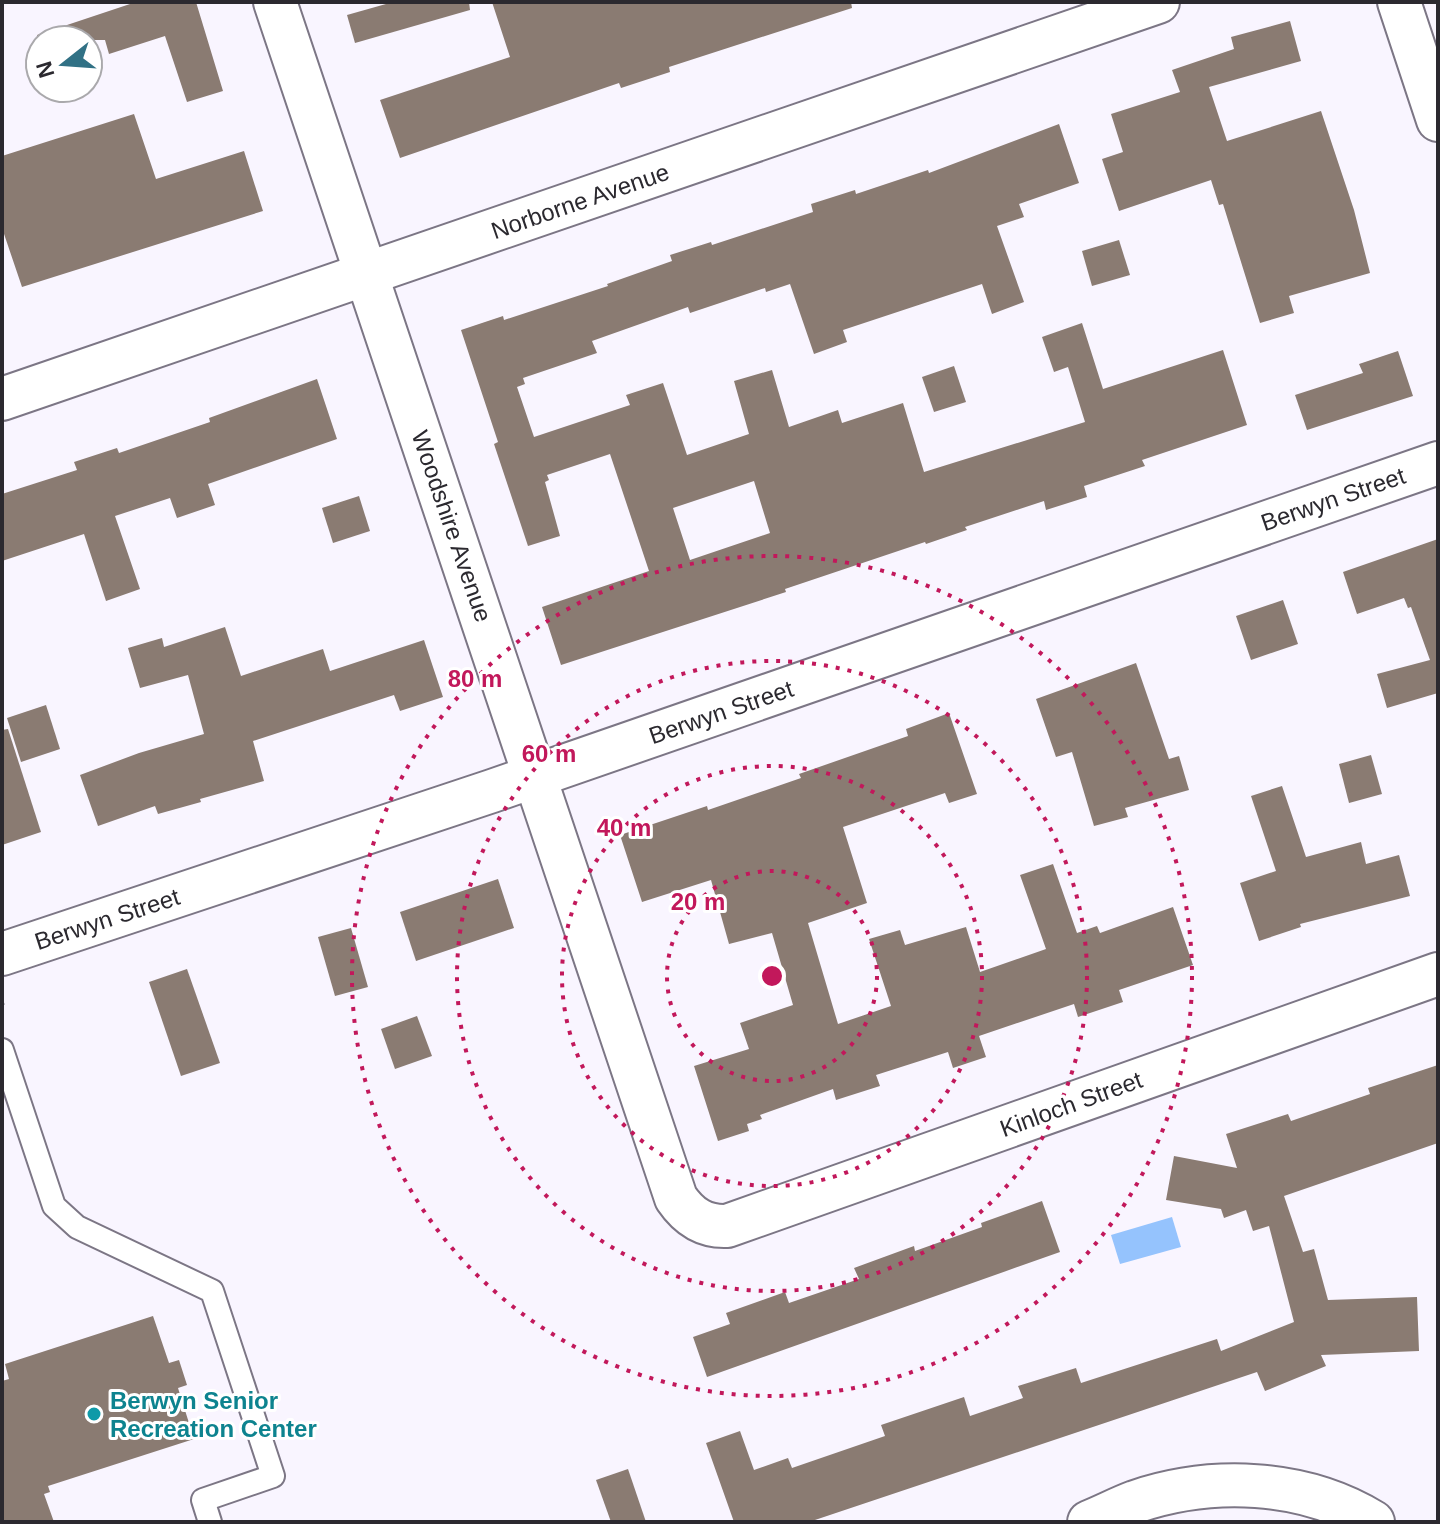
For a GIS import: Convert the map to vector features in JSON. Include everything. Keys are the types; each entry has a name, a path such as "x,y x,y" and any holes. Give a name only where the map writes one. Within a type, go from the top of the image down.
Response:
{"street":[{"name":"Woodshire Avenue","path":"275,2 676,1198 693,1218 703,1222"},
{"name":"Norborne Avenue","path":"2,399 1158,2"},
{"path":"1399,2 1438,120"},
{"name":"Berwyn Street","path":"2,954 536,776 1438,463"},
{"name":"Kinloch Street","path":"703,1222 727,1226 1438,974"},
{"path":"1089,1522 1134,1503 1168,1494 1214,1487 1249,1486 1318,1496 1364,1517"}],"lane":[{"path":"2,1050 54,1206 77,1227 212,1291 273,1476 203,1500 210,1522"}],"water":[{"path":"1172,1217 1181,1247 1120,1264 1111,1235"}],"building":[{"path":"136,2 196,2 223,91 187,102 165,36 109,54 104,40 104,24 70,24"},
{"path":"393,2 469,2 470,10 355,43 347,15"},
{"path":"492,2 851,2 852,8 669,67 670,72 621,88 619,83 400,158 380,100 510,57"},
{"path":"1290,21 1301,61 1209,87 1227,141 1321,111 1354,210 1370,273 1289,296 1294,313 1260,323 1223,204 1219,205 1211,180 1119,211 1102,159 1123,152 1111,114 1180,92 1172,70 1234,49 1231,37"},
{"path":"134,114 156,179 244,151 263,211 22,287 2,228 2,156"},
{"path":"1059,124 1079,183 1019,204 1024,217 997,226 1024,302 992,314 982,284 843,330 847,342 814,354 790,284 766,292 765,288 690,313 688,307 592,341 597,353 523,378 525,384 517,387 534,437 630,405 626,395 663,383 687,455 749,434 734,381 772,370 789,427 838,410 842,423 903,403 924,472 1085,422 1068,367 1054,372 1042,337 1082,323 1103,389 1223,350 1247,425 1142,460 1145,466 1084,486 1087,497 1046,510 1044,501 965,527 967,530 926,544 785,589 786,592 561,665 542,607 649,571 610,454 547,475 549,480 545,482 560,536 528,546 461,330 503,316 504,320 608,286 672,261 670,255 711,242 712,245 813,212 811,204 855,190 856,194 928,170 929,173","holes":["754,481 770,533 690,560 673,508"]},
{"path":"1119,240 1130,275 1092,286 1082,251"},
{"path":"1398,351 1413,396 1307,430 1295,395 1363,373 1359,364"},
{"path":"954,366 966,402 934,412 922,377"},
{"path":"317,379 337,439 208,484 215,505 177,518 170,498 115,516 140,589 106,601 84,534 2,561 2,494 77,470 74,462 117,448 119,453 210,422 209,418"},
{"path":"359,496 370,531 333,543 322,508"},
{"path":"1438,539 1438,693 1387,708 1377,674 1430,660 1411,607 1408,608 1404,598 1357,614 1343,572"},
{"path":"1283,600 1298,644 1251,660 1236,616"},
{"path":"225,627 241,676 323,649 330,671 424,640 443,697 400,711 394,695 253,741 264,781 158,814 155,806 98,826 80,775 204,734 188,675 140,688 128,648 162,638 164,647"},
{"path":"1136,663 1169,759 1179,756 1189,790 1125,808 1128,817 1094,826 1072,752 1056,757 1036,699"},
{"path":"46,705 60,749 21,762 7,718"},
{"path":"949,713 977,794 949,803 945,793 843,827 867,903 808,923 838,1024 891,1006 869,939 900,930 905,945 966,927 980,972 1046,949 1020,875 1053,864 1077,933 1097,926 1100,933 1173,907 1193,965 1119,990 1123,1002 1078,1017 1074,1004 979,1036 986,1057 953,1068 948,1052 876,1075 880,1086 836,1100 833,1089 760,1115 762,1119 747,1124 749,1131 718,1141 694,1066 749,1049 740,1023 793,1005 772,933 729,944 711,880 642,902 620,835 707,806 708,810 801,778 799,774 908,736 906,729"},
{"path":"8,729 41,832 2,845 2,730"},
{"path":"1371,755 1382,794 1349,803 1339,764"},
{"path":"1282,786 1306,857 1361,842 1366,864 1399,855 1410,896 1300,924 1301,927 1259,941 1240,883 1276,871 1251,796"},
{"path":"498,879 514,928 416,961 400,912"},
{"path":"351,928 368,987 335,996 318,937"},
{"path":"187,969 220,1063 181,1076 149,982"},
{"path":"417,1016 432,1056 395,1069 381,1029"},
{"path":"1438,1065 1438,1143 1284,1196 1303,1252 1314,1249 1328,1300 1417,1297 1419,1351 1321,1355 1326,1366 1265,1391 1257,1372 809,1522 734,1522 706,1443 740,1431 754,1470 788,1458 792,1468 885,1436 881,1425 964,1397 970,1416 1023,1398 1018,1386 1076,1368 1081,1383 1217,1339 1221,1351 1294,1322 1269,1226 1253,1231 1246,1210 1224,1218 1221,1209 1166,1200 1174,1156 1237,1168 1226,1134 1288,1114 1291,1121 1370,1094 1368,1088"},
{"path":"1042,1201 1060,1252 707,1377 693,1337 730,1324 726,1313 785,1292 789,1303 859,1279 854,1268 914,1246 915,1251"},
{"name":"Berwyn Senior Recreation Center","path":"153,1316 169,1363 179,1360 187,1385 178,1388 194,1439 48,1486 50,1492 44,1494 54,1522 2,1522 2,1381 9,1379 5,1364"},
{"path":"628,1469 646,1522 611,1522 596,1480"}],"place":[{"name":"Berwyn Senior Recreation Center","path":"94,1414"}]}
